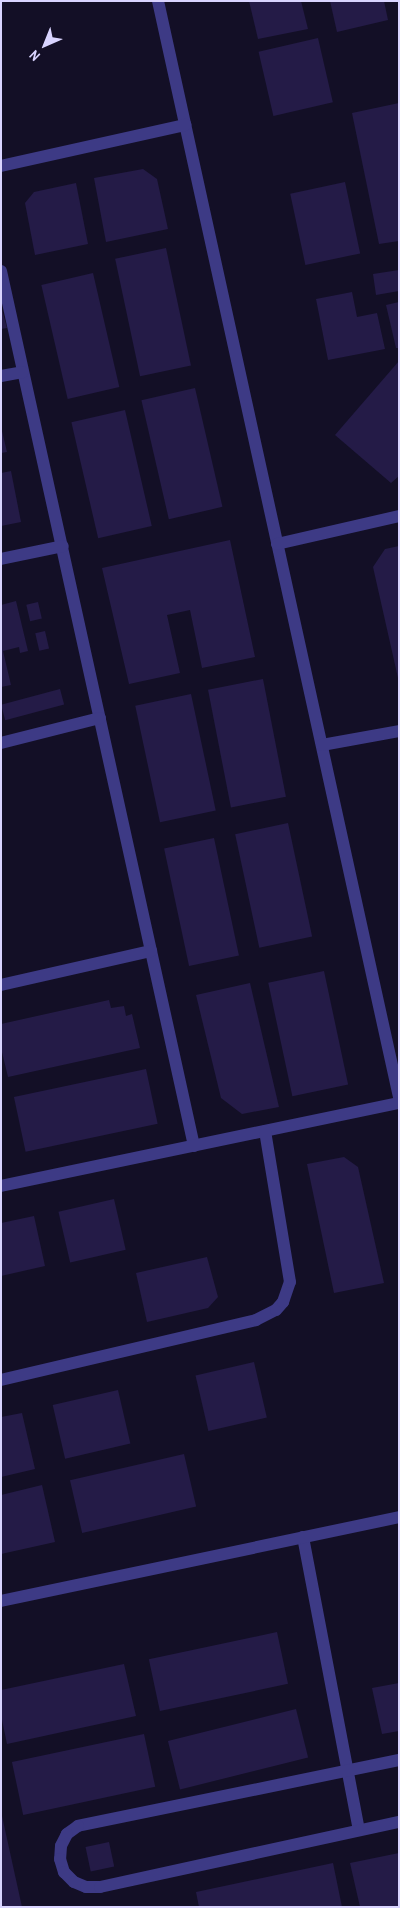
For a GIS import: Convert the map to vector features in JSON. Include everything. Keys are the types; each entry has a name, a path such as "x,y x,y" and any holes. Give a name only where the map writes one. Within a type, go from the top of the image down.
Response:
{"street":[{"path":"158,1 399,1097"},
{"path":"1,166 185,125"},
{"path":"1,271 194,1146"},
{"path":"1,376 23,372"},
{"path":"277,544 399,516"},
{"path":"1,559 63,546"},
{"path":"1,743 100,718"},
{"path":"322,745 399,732"},
{"path":"1,984 151,951"},
{"path":"1,1186 399,1103"},
{"path":"1,1380 256,1320 276,1310 283,1302 290,1282 265,1131"},
{"path":"1,1601 399,1517"},
{"path":"303,1537 359,1830"},
{"path":"399,1760 78,1826 67,1834 61,1846 60,1860 64,1872 74,1882 86,1887 100,1887 399,1822"}],"building":[{"path":"249,1 301,1 308,29 258,39"},
{"path":"330,1 384,1 388,20 337,32"},
{"path":"318,38 333,102 273,116 259,52"},
{"path":"399,103 399,241 379,244 352,113"},
{"path":"143,169 157,179 168,229 106,242 94,178"},
{"path":"345,182 360,253 305,265 290,194"},
{"path":"76,183 88,244 35,255 25,203 34,192"},
{"path":"166,248 191,365 140,376 115,259"},
{"path":"399,270 399,291 376,295 373,274"},
{"path":"93,273 119,387 68,399 41,285"},
{"path":"352,292 357,317 377,313 385,349 328,360 316,299"},
{"path":"399,302 399,348 396,348 386,305"},
{"path":"1,306 7,328 1,329"},
{"path":"399,361 399,476 391,483 335,435"},
{"path":"195,388 222,507 169,519 141,400"},
{"path":"125,410 152,526 98,538 71,422"},
{"path":"1,427 7,452 1,453"},
{"path":"11,471 21,522 1,526 1,473"},
{"path":"230,540 255,657 202,668 190,610 167,615 180,673 129,684 102,568"},
{"path":"399,546 398,678 373,567 385,549"},
{"path":"16,601 28,651 20,653 19,647 3,651 11,685 1,687 1,605"},
{"path":"38,602 42,619 30,621 26,605"},
{"path":"45,631 49,649 39,651 35,633"},
{"path":"263,679 286,797 231,807 208,690"},
{"path":"60,689 64,704 5,720 1,705"},
{"path":"191,694 216,810 160,822 135,706"},
{"path":"288,823 312,936 259,948 235,834"},
{"path":"214,838 239,955 189,966 164,849"},
{"path":"324,971 348,1084 292,1096 268,983"},
{"path":"250,983 279,1107 242,1114 221,1098 196,995"},
{"path":"109,1000 111,1008 124,1006 126,1016 132,1014 140,1048 8,1077 1,1048 1,1024"},
{"path":"146,1069 158,1124 26,1152 14,1097"},
{"path":"344,1157 358,1167 384,1283 334,1293 307,1164"},
{"path":"114,1199 126,1250 70,1262 58,1212"},
{"path":"34,1216 45,1266 1,1276 1,1223"},
{"path":"207,1257 218,1297 208,1308 147,1322 136,1273"},
{"path":"254,1362 267,1418 208,1431 196,1375"},
{"path":"118,1390 130,1444 65,1459 53,1405"},
{"path":"22,1413 35,1469 1,1477 1,1417"},
{"path":"184,1454 196,1507 82,1533 70,1480"},
{"path":"42,1485 55,1542 1,1554 1,1495"},
{"path":"277,1632 288,1684 160,1711 149,1659"},
{"path":"124,1664 136,1716 7,1744 1,1715 1,1690"},
{"path":"399,1683 399,1731 382,1734 372,1688"},
{"path":"296,1709 308,1758 180,1789 168,1741"},
{"path":"144,1734 155,1787 23,1815 12,1762"},
{"path":"2,1816 22,1907 1,1907"},
{"path":"109,1842 114,1866 91,1871 86,1847"},
{"path":"399,1853 399,1906 360,1907 350,1863"},
{"path":"333,1863 342,1907 199,1907 196,1892"}]}
